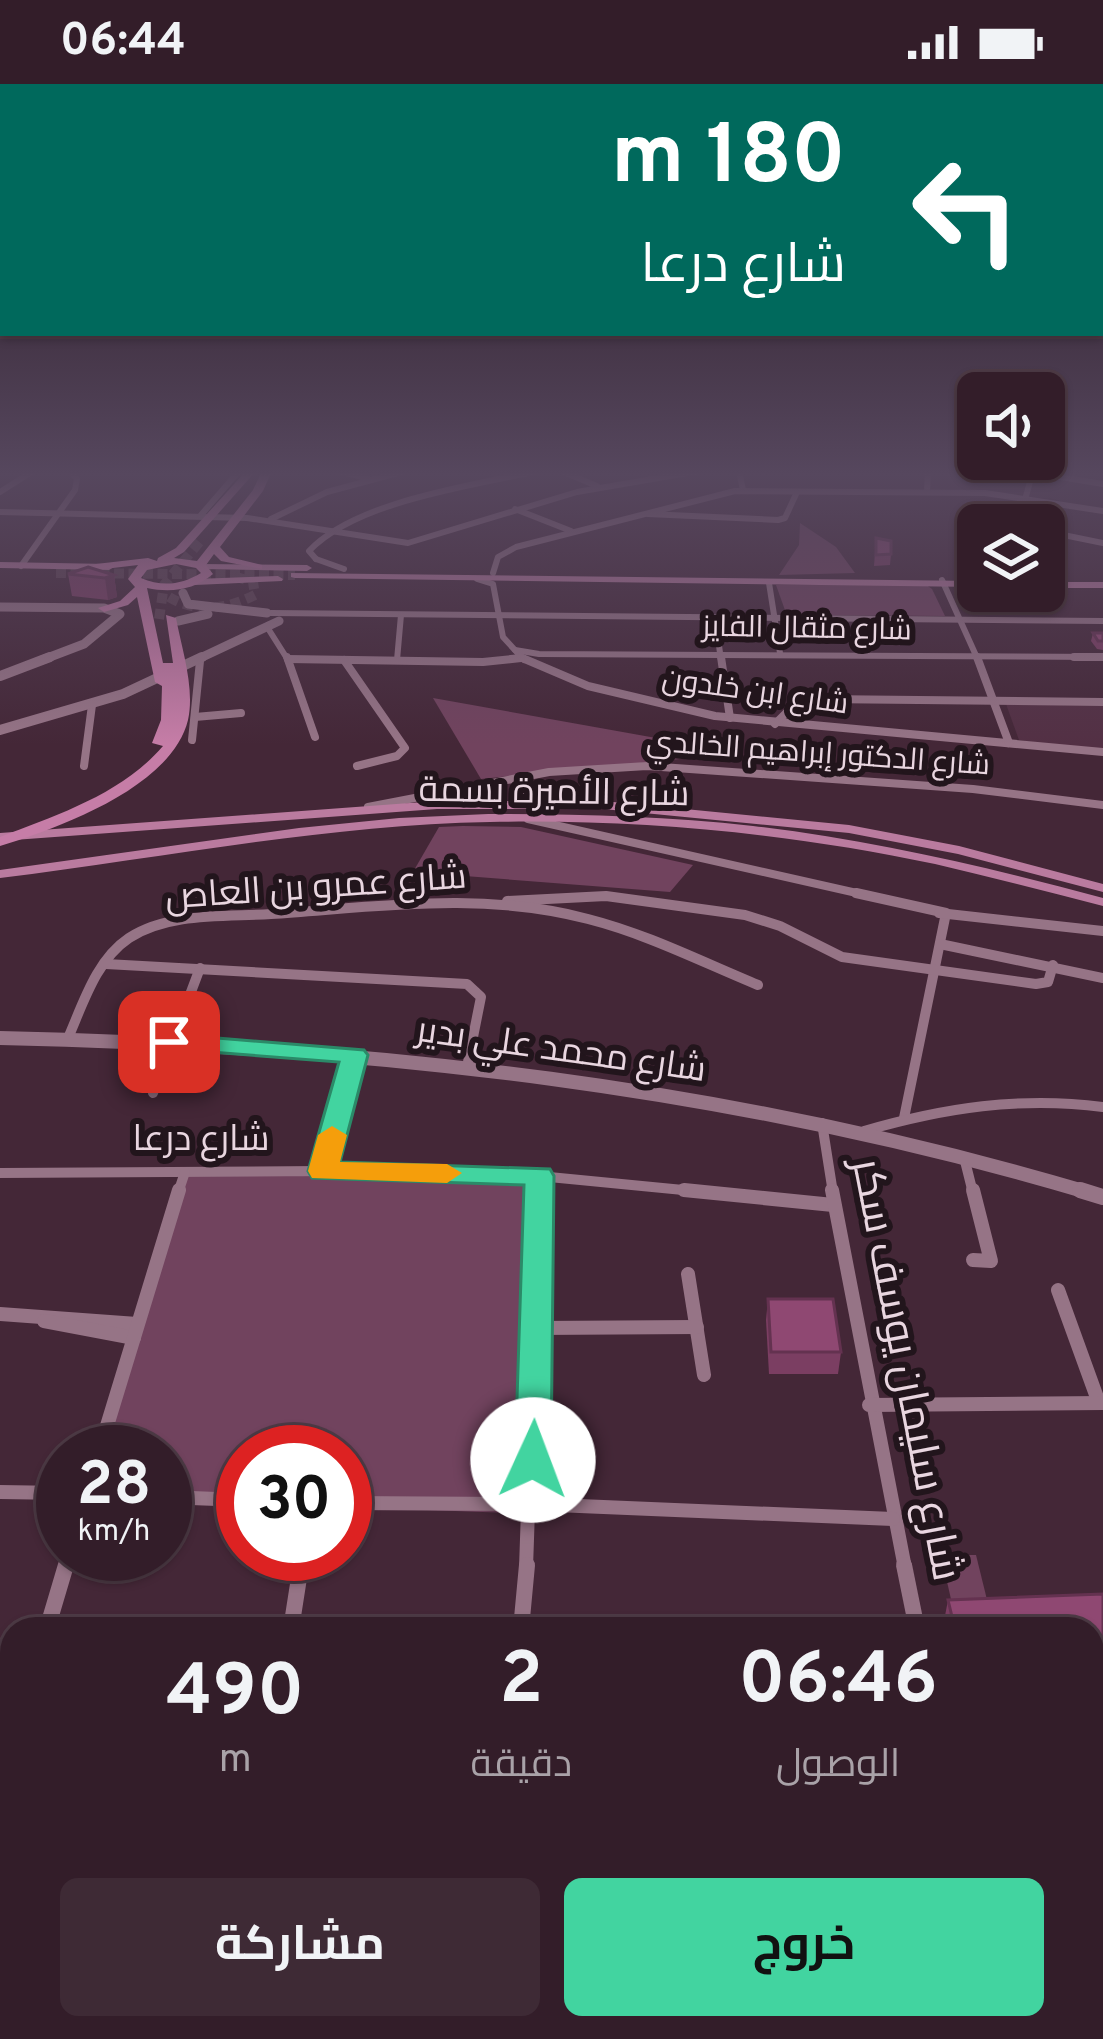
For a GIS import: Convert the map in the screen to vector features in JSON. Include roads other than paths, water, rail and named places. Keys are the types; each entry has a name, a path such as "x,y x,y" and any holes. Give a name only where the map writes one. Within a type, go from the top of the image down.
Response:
{"highway":[{"path":"100,571 141,562"},
{"path":"157,562 136,571 163,690 175,695"},
{"path":"236,562 258,567"},
{"path":"0,838 125,785 155,764 178,735 169,620 187,589 207,574 201,565 154,564"},
{"path":"140,590 187,589"},
{"path":"104,608 124,603 140,590 187,589"}],"main road":[{"path":"0,570 100,571 154,564"},
{"path":"201,565 243,573 942,582"},
{"path":"0,570 21,566 100,571 140,590"},
{"path":"187,589 258,567 769,583 957,582"},
{"path":"304,569 464,575"},
{"path":"304,569 437,576"},
{"path":"0,570 59,572"},
{"path":"1065,583 1103,584"},
{"name":"شارع الأميرة بسمة","path":"0,838 342,812 678,810 826,826 958,850 1103,887"},
{"name":"شارع الأميرة بسمة","path":"5,873 383,823 529,811 828,840 958,864 1103,902"},
{"path":"0,838 35,842 42,849 38,857 5,873"}],"street":[{"path":"21,566 24,562"},
{"path":"304,569 306,562"},
{"path":"493,573 495,562"},
{"name":"شارع ابن خلدون","path":"464,575 491,582 496,615 512,650 521,658 603,690 775,724 1103,752"},
{"path":"942,582 997,701 1009,743"},
{"path":"769,583 781,653"},
{"path":"187,589 188,604 201,609 269,620 288,658 315,736"},
{"path":"0,607 118,612 94,638 1,675"},
{"path":"169,620 205,614 269,620 328,613 1103,621"},
{"path":"397,660 401,615"},
{"path":"475,615 496,615"},
{"path":"716,617 730,718"},
{"path":"0,730 144,686 247,639 269,620"},
{"name":"شارع مثقال الفايز","path":"512,650 534,654 1103,657"},
{"path":"288,658 492,662 521,658"},
{"path":"344,660 405,748 397,756 357,766"},
{"path":"195,663 195,717"},
{"path":"775,724 786,710 805,700 1103,702"},
{"path":"84,766 92,705"},
{"path":"178,735 195,717 241,713"},
{"name":"شارع الدكتور إبراهيم الخالدي","path":"342,812 530,776 682,766 973,789 1103,805"},
{"path":"530,776 514,789 529,811 946,913"},
{"path":"493,904 584,895 724,911 762,918 835,955 1040,984 1048,982 1052,965"},
{"name":"شارع عمرو بن العاص","path":"68,1038 106,964 127,939 173,924 388,905 493,904 584,918 758,985"},
{"path":"898,910 1103,931"},
{"path":"904,1118 946,913"},
{"path":"940,944 1103,978"},
{"path":"106,964 472,986 481,998 467,1067"},
{"path":"153,1093 200,968"},
{"name":"شارع محمد علي بدير","path":"0,1038 169,1042 467,1067 864,1131 963,1154 1103,1197"},
{"path":"322,1171 355,1055"},
{"path":"864,1131 904,1118 997,1101 1045,1100 1103,1107"},
{"name":"شارع سليمان يوسف سكر","path":"822,1124 869,1405 914,1617"},
{"path":"963,1154 991,1261 973,1260"},
{"name":"شارع درعا","path":"0,1172 539,1176 832,1205"},
{"path":"107,1425 185,1172"},
{"path":"522,1617 532,1504 539,1176"},
{"path":"688,1274 704,1375"},
{"path":"869,1405 1101,1403 1058,1290"},
{"path":"0,1314 135,1331"},
{"path":"537,1328 697,1327"},
{"path":"0,1492 36,1493"},
{"path":"372,1503 532,1504 893,1519"},
{"path":"51,1617 61,1581"},
{"path":"293,1617 299,1581"}],"tunnel":[{"path":"159,619 164,585 183,562"},
{"path":"56,573 295,575"},
{"path":"169,597 212,608 255,595 253,582 230,575"}]}
